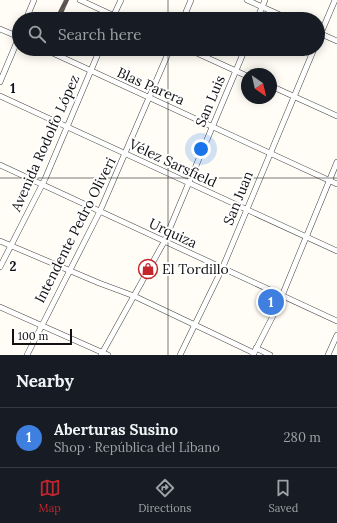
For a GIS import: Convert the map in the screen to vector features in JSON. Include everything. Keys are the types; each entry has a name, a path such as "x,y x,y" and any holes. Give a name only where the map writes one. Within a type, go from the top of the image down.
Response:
{"street":[{"path":"29,12 34,0"},
{"path":"80,0 103,12"},
{"path":"115,12 120,0"},
{"path":"186,12 191,0"},
{"path":"247,0 273,12"},
{"path":"260,12 265,0"},
{"path":"325,21 335,0"},
{"path":"0,29 12,34"},
{"path":"325,36 337,41"},
{"path":"0,82 12,54"},
{"name":"Blas Parera","path":"59,56 337,184"},
{"name":"Avenida Rodolfo López","path":"0,267 42,184 97,56"},
{"name":"Intendente Pedro Oliveri","path":"27,355 100,211 126,154 167,56"},
{"path":"204,56 241,73"},
{"name":"San Luis","path":"101,354 164,242 242,56"},
{"name":"San Juan","path":"180,355 196,325 222,269 311,56"},
{"path":"277,89 337,116"},
{"name":"Vélez Sarsfield","path":"0,96 337,251"},
{"path":"254,352 277,308 280,296 337,162"},
{"name":"Urquiza","path":"0,165 280,296 337,321"},
{"path":"0,241 134,296 254,352 270,355"},
{"path":"0,307 101,354 108,355"},
{"path":"328,355 337,335"}],"building":[{"path":"64,0 69,0 64,12 58,12"},
{"path":"28,182 32,187 28,195 22,192"}],"place":[{"name":"El Tordillo","path":"148,269"},
{"name":"Aberturas Susino","path":"271,302"}]}
